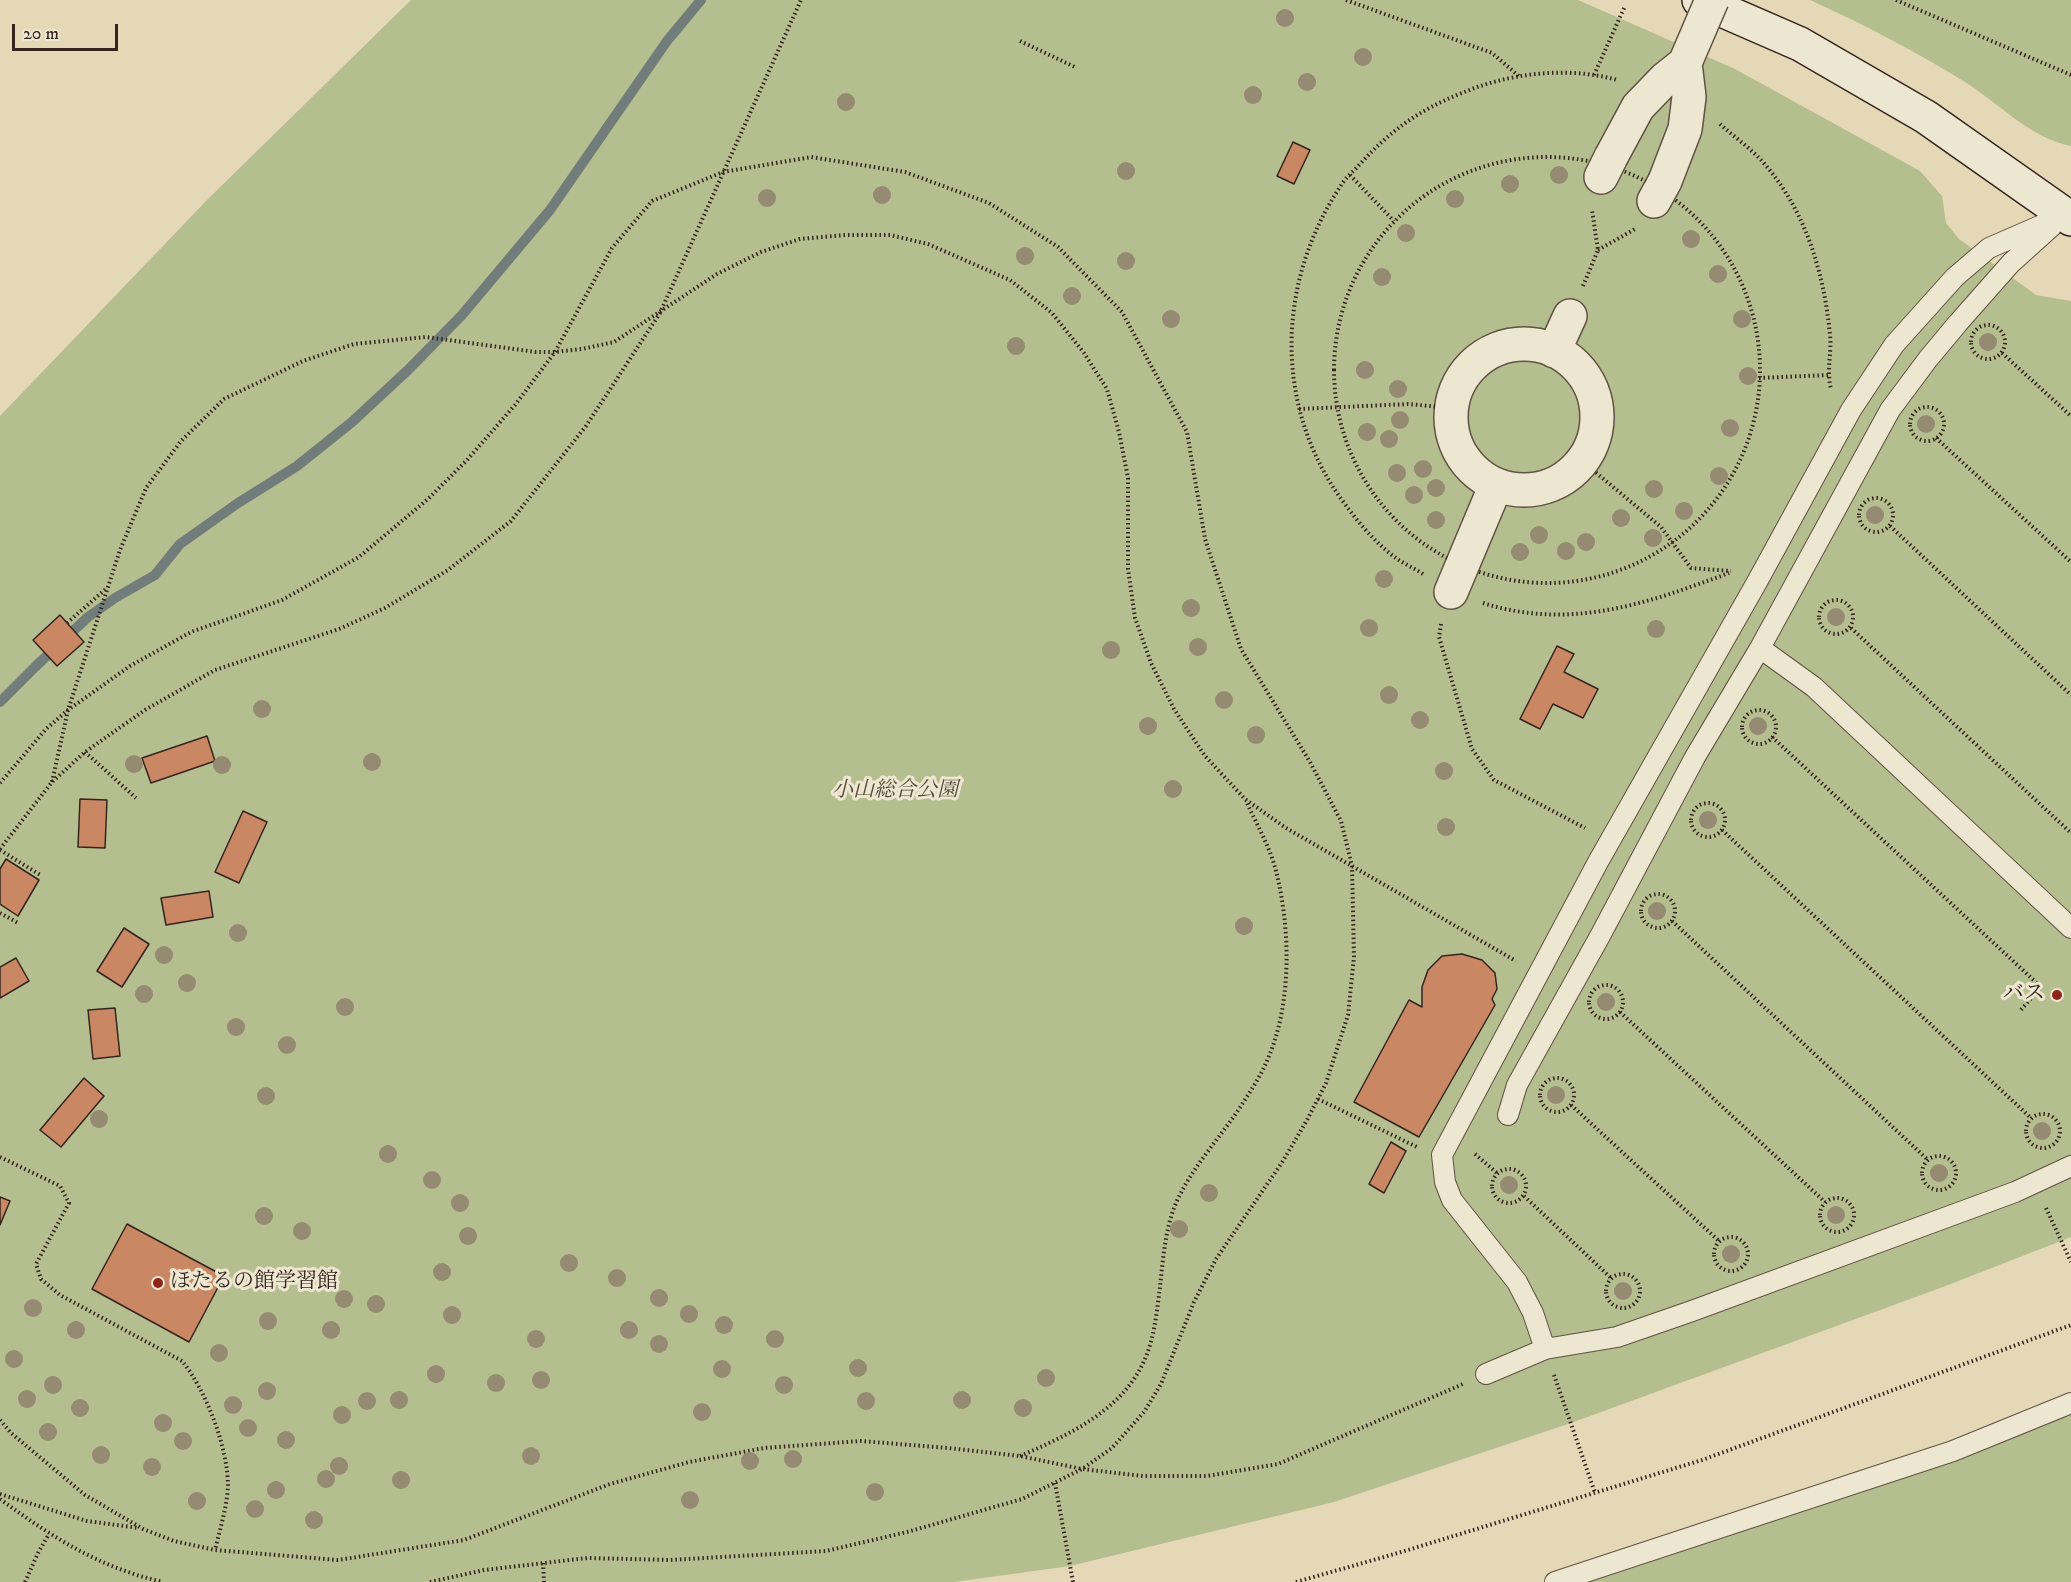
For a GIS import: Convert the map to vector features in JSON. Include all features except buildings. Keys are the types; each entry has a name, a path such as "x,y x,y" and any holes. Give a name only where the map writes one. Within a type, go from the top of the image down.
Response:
{"street":[{"path":"1699,0 1800,44 1926,117 2069,215"},
{"path":"1660,191 1684,129 1689,97 1685,63 1712,0"},
{"path":"1606,167 1638,107 1665,78 1685,63"},
{"path":"1554,351 1570,316"},
{"path":"1513,345 1534,345 1554,351 1573,363 1587,381 1595,402 1597,425 1591,447 1582,461 1561,480 1541,489 1518,490 1496,485 1478,474 1463,459 1454,440 1450,419 1452,408 1453,398 1461,379 1475,363 1492,351 1513,345"},
{"path":"1451,592 1496,485"}],"lane":[{"path":"1508,1115 1517,1085 1600,936 1695,757 1760,648 1890,410 1928,359 2011,263 2069,215"},
{"path":"1545,1349 1533,1313 1516,1282 1452,1200 1445,1182 1442,1155 1604,853 1851,410 1894,345 1955,277 1989,248 2069,215"},
{"path":"1760,648 1814,687 2071,928"},
{"path":"1486,1374 1545,1349 1617,1337 1909,1233 2015,1192 2071,1166"},
{"path":"1555,1582 1953,1451 2071,1402"}],"path":[{"path":"1346,0 1492,53 1520,77"},
{"path":"1896,0 2071,75"},
{"path":"42,876 0,850 52,782 85,752 145,710 215,670 339,629 385,608 448,570 511,521 586,426 660,313 800,1"},
{"path":"1594,75 1625,6"},
{"path":"1020,40 1077,68"},
{"path":"1625,82 1594,75 1545,73 1486,83 1432,105 1383,139 1342,183 1313,234 1295,291 1290,351 1299,409 1319,465 1352,515 1394,557 1451,592 1490,605 1536,614 1582,614 1629,607 1733,572"},
{"path":"1715,120 1760,159 1790,196 1810,240 1822,283 1831,337 1828,375 1832,392"},
{"path":"0,783 46,729 68,710 129,666 191,632 282,600 359,556 428,499 467,460 515,405 555,352 612,248 652,201 723,172 811,158 906,172 989,202 1058,247 1122,312 1187,432 1205,539 1241,649 1310,762 1341,821 1352,866 1354,957 1348,1015 1326,1083 1283,1161 1216,1259 1194,1302 1161,1384 1150,1403 1112,1448 1082,1469 1022,1499 907,1532 826,1551 670,1560 588,1558 484,1570 430,1582"},
{"path":"1570,316 1598,250 1592,208 1606,167"},
{"path":"1350,175 1394,221"},
{"path":"1598,250 1635,229 1660,191"},
{"path":"52,782 68,710 120,550 146,488 181,441 224,399 303,361 354,344 426,337 536,352 555,352 614,342 717,274 760,252 800,239 845,235 890,235 928,244 1010,280 1052,313 1084,353 1107,389 1119,432 1128,478 1128,569 1135,618 1151,663 1174,709 1205,756 1245,799 1286,828 1521,964"},
{"path":"1987,325 1998,327 2005,336 2006,342 2002,353 1998,357 1987,360 1977,356 1971,346 1972,334 1987,325"},
{"path":"2002,353 2071,416"},
{"path":"1759,378 1828,375"},
{"path":"1299,409 1408,404 1452,408"},
{"path":"1925,406 1941,413 1944,424 1936,438 1931,441 1920,440 1912,433 1909,421 1915,411 1925,406"},
{"path":"1936,438 2071,562"},
{"path":"1582,461 1661,527 1691,568 1733,572"},
{"path":"1880,498 1890,504 1893,515 1890,526 1881,532 1869,532 1860,524 1858,513 1860,507 1868,499 1880,498"},
{"path":"1890,526 2071,695"},
{"path":"1727,581 1738,564"},
{"path":"67,623 108,587"},
{"path":"1451,592 1441,614 1439,637 1472,749 1494,780 1585,828"},
{"path":"1840,600 1846,603 1853,612 1851,628 1836,635 1825,631 1819,621 1821,609 1829,601 1840,600"},
{"path":"1851,628 2071,833"},
{"path":"1757,709 1768,712 1773,716 1776,727 1773,737 1763,744 1752,743 1743,736 1741,724 1743,719 1751,711 1757,709"},
{"path":"1773,737 2041,987 2019,1012"},
{"path":"85,752 135,798"},
{"path":"1020,1456 1061,1438 1101,1414 1122,1395 1137,1376 1147,1353 1154,1325 1165,1246 1175,1206 1186,1182 1242,1105 1267,1062 1281,1019 1287,963 1284,916 1276,870 1245,799"},
{"path":"1706,803 1718,805 1725,814 1725,826 1722,830 1713,837 1707,838 1696,833 1690,824 1692,812 1696,807 1706,803"},
{"path":"1580,838 1590,819"},
{"path":"1722,830 2031,1118"},
{"path":"1656,893 1667,896 1672,900 1675,910 1672,921 1662,927 1649,926 1642,920 1640,914 1642,903 1656,893"},
{"path":"0,913 18,923"},
{"path":"1672,921 1928,1160"},
{"path":"1513,969 1515,960"},
{"path":"1604,984 1616,987 1623,996 1623,1007 1620,1012 1616,1016 1605,1019 1594,1015 1588,1005 1590,994 1604,984"},
{"path":"1620,1012 1824,1202"},
{"path":"1556,1077 1567,1081 1571,1084 1574,1095 1571,1106 1562,1112 1550,1111 1542,1104 1541,1087 1545,1082 1556,1077"},
{"path":"1318,1099 1419,1149 1424,1140"},
{"path":"1571,1106 1719,1241"},
{"path":"2047,1113 2057,1120 2061,1131 2057,1142 2048,1148 2036,1147 2032,1144 2028,1140 2025,1129 2031,1118 2047,1113"},
{"path":"1470,1149 1497,1173"},
{"path":"1938,1156 1950,1158 1956,1167 1954,1183 1939,1191 1928,1186 1922,1177 1922,1171 1928,1160 1938,1156"},
{"path":"0,1157 60,1186 69,1203 36,1264 41,1279 60,1295 182,1361 195,1377 225,1452 228,1487 215,1550"},
{"path":"1508,1168 1519,1171 1526,1180 1524,1196 1509,1203 1498,1199 1492,1189 1497,1173 1508,1168"},
{"path":"2034,1183 2071,1262"},
{"path":"1524,1196 1611,1278"},
{"path":"1835,1197 1851,1204 1854,1215 1851,1226 1836,1232 1825,1228 1819,1218 1824,1202 1835,1197"},
{"path":"1730,1237 1741,1239 1745,1243 1748,1248 1748,1259 1741,1268 1736,1271 1725,1270 1716,1263 1713,1251 1719,1241 1730,1237"},
{"path":"1622,1274 1633,1276 1640,1285 1641,1291 1637,1301 1628,1308 1612,1304 1606,1294 1611,1278 1622,1274"},
{"path":"1296,1582 1702,1460 2071,1325"},
{"path":"1545,1349 1595,1493"},
{"path":"0,1420 11,1433 85,1495 144,1529 174,1541 215,1550 338,1560 464,1540 610,1484 689,1462 764,1448 861,1441 1020,1456 1082,1469 1143,1476 1207,1476 1278,1464 1486,1374"},
{"path":"1055,1483 1073,1582"},
{"path":"0,1494 87,1521 144,1529"},
{"path":"0,1499 49,1534 97,1561 136,1576 163,1582"},
{"path":"25,1582 49,1534"},
{"path":"543,1563 544,1582"}],"green space":[{"name":"小山総合公園","path":"411,0 1578,0 1735,69 1920,171 1942,196 1946,223 1959,239 2036,295 2071,301 2071,1237 1943,1287 1571,1423 1334,1502 1070,1566 954,1582 0,1582 0,416 207,200"},
{"path":"1810,0 2071,0 2071,146 2042,136 1965,82 1927,59"},
{"path":"2071,1400 2071,1582 1555,1582"}],"waterway":[{"path":"0,702 88,617 155,575 180,544 238,503 297,466 352,422 408,370 462,315 550,210 667,41 701,0"}],"place":[{"name":"バス","path":"2057,995"},
{"name":"ほたるの館学習館","path":"158,1283"}]}
